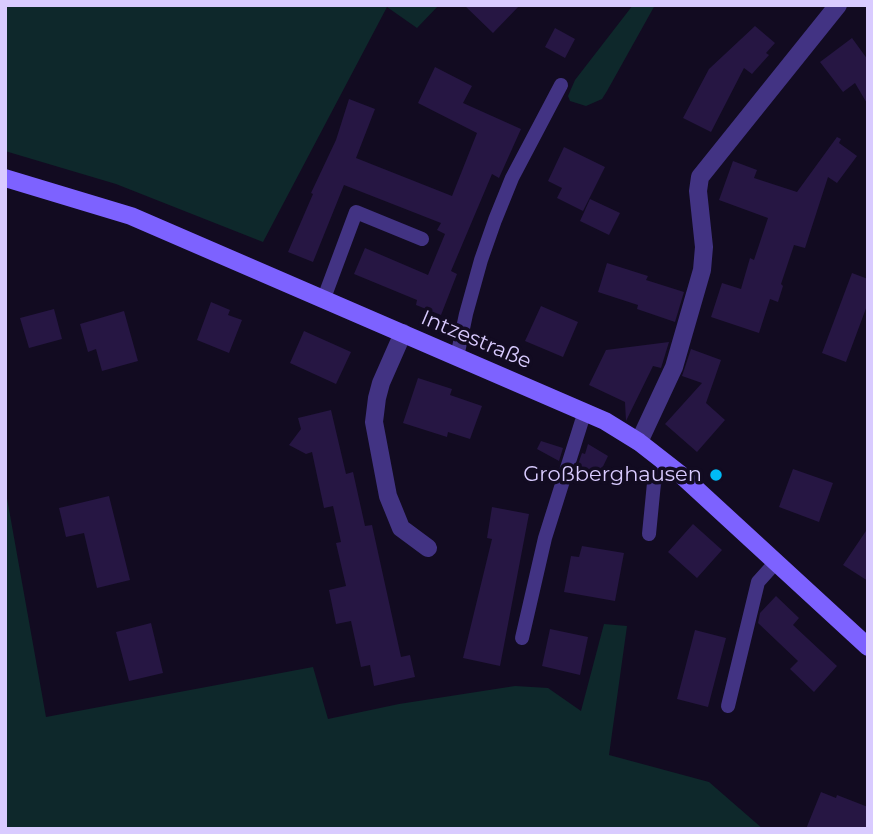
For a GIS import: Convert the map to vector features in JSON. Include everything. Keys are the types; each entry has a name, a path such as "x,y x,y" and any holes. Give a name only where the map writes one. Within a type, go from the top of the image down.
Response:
{"main road":[{"name":"Intzestraße","path":"5,178 131,216 584,411 639,442 666,463 868,647"}],"street":[{"path":"639,442 674,367 702,270 704,233 698,191 701,177 838,5"},
{"path":"402,333 381,383 374,422 388,496 401,528 428,548"}],"lane":[{"path":"457,357 477,273 495,220 512,178 561,85"},
{"path":"324,298 356,212 422,239"},
{"path":"523,638 545,538 584,411"},
{"path":"649,534 654,483 666,463"},
{"path":"728,706 758,582 776,562"}],"green space":[{"path":"5,5 439,5 417,28 387,7 263,242 116,184 5,151"},
{"path":"633,5 655,5 602,99 586,106 570,101 568,96 575,80"},
{"path":"5,487 46,717 313,667 328,719 399,704 515,686 548,688 581,711 604,624 627,626 609,755 709,782 763,829 5,829"}],"building":[{"path":"464,5 520,5 493,33"},
{"path":"755,26 775,43 766,53 769,55 752,74 744,68 711,132 683,118 709,69"},
{"path":"555,28 575,39 565,58 545,47"},
{"path":"852,38 868,60 868,105 855,83 843,92 820,62"},
{"path":"435,67 472,86 463,103 521,129 499,178 492,174 451,271 457,274 441,315 416,305 417,300 354,274 365,248 428,275 445,234 437,230 441,223 344,185 313,262 288,252 313,194 311,193 336,140 349,99 375,109 356,158 452,196 477,133 418,103"},
{"path":"837,137 841,139 839,143 857,156 837,183 828,177 805,248 794,245 778,302 770,299 759,333 711,317 722,283 741,289 750,258 754,260 768,218 719,200 733,161 757,170 754,178 797,192"},
{"path":"564,147 605,167 583,211 557,198 562,188 548,181"},
{"path":"590,199 620,213 609,235 580,221"},
{"path":"607,263 648,276 646,280 684,292 675,322 637,309 638,305 598,292"},
{"path":"852,273 868,279 868,303 846,362 822,353"},
{"path":"211,302 230,310 228,315 242,320 229,353 197,340"},
{"path":"541,306 578,322 563,357 525,341"},
{"path":"54,309 62,339 29,348 20,318"},
{"path":"124,311 138,361 102,371 96,349 88,352 80,324"},
{"path":"304,331 351,352 336,384 290,363"},
{"path":"669,342 661,368 653,366 626,421 625,402 589,385 606,350"},
{"path":"691,349 721,360 706,403 725,420 697,452 665,424 702,383 682,376"},
{"path":"418,378 452,389 450,395 482,406 470,439 448,432 447,437 403,423"},
{"path":"331,410 346,474 353,472 365,526 372,525 401,657 410,655 415,677 374,686 370,665 361,667 351,621 336,624 329,590 346,586 336,543 341,542 333,506 324,508 312,452 306,454 289,445 301,429 298,418"},
{"path":"541,441 563,448 559,461 537,449"},
{"path":"588,444 608,456 596,481 576,470"},
{"path":"793,469 833,483 819,522 779,507"},
{"path":"109,496 130,580 97,588 84,533 66,537 59,508"},
{"path":"492,507 529,514 500,666 463,658 492,539 487,538"},
{"path":"693,524 722,550 697,578 668,552"},
{"path":"868,528 868,581 843,565"},
{"path":"582,546 624,553 615,601 564,592 571,556 579,557"},
{"path":"776,596 799,618 793,625 837,666 814,692 790,669 798,661 758,623 760,613"},
{"path":"151,623 163,673 129,681 116,632"},
{"path":"550,629 588,637 580,675 542,666"},
{"path":"695,630 726,638 708,707 677,699"},
{"path":"821,792 868,807 868,829 806,829"}],"place":[{"name":"Großberghausen","path":"716,475"}]}
